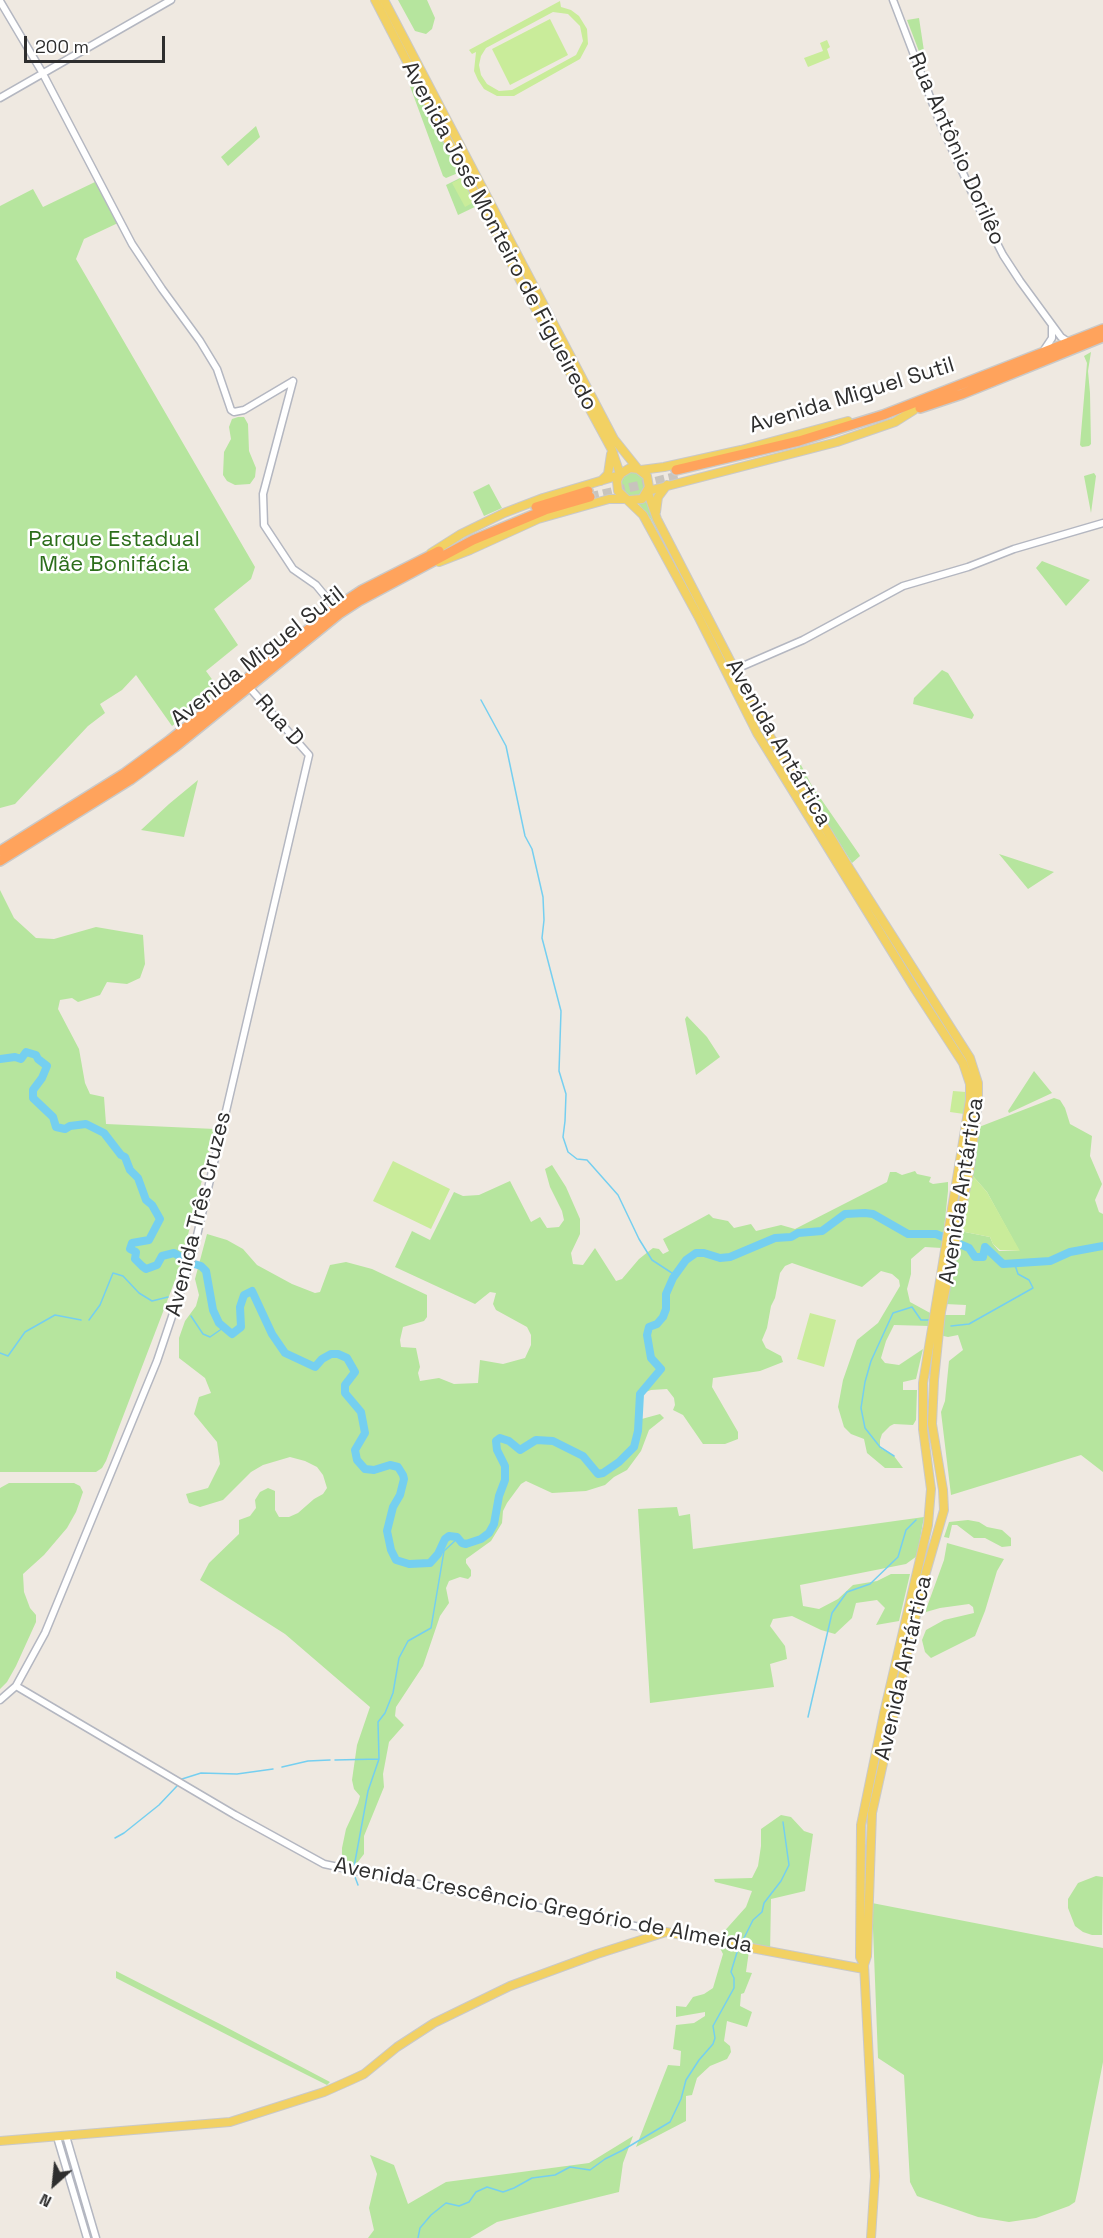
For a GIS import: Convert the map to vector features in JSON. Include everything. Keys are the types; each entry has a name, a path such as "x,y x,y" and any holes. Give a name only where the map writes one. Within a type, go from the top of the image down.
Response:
{"highway":[{"name":"Avenida Miguel Sutil","path":"924,399 999,364 1038,355 1103,329"},
{"name":"Avenida Miguel Sutil","path":"914,410 962,394 1103,338"},
{"path":"914,410 835,437 677,473 799,441 883,415 924,399"},
{"path":"422,564 507,525 589,494"},
{"name":"Avenida Miguel Sutil","path":"0,851 125,773 170,740 335,608 362,590 422,564"},
{"name":"Avenida Miguel Sutil","path":"0,861 130,780 175,747 339,614 422,564"}],"main road":[{"name":"Avenida José Monteiro de Figueiredo","path":"375,0 524,288 612,450 620,474"},
{"name":"Avenida José Monteiro de Figueiredo","path":"384,0 615,440 640,469"},
{"name":"Avenida Miguel Sutil","path":"640,469 664,467 782,440 924,399"},
{"name":"Avenida Miguel Sutil","path":"648,492 668,484 837,442 895,422 914,410"},
{"path":"599,482 608,474 612,450"},
{"path":"630,468 640,469 649,479 648,492 639,500 627,500 617,488 620,474 630,468"},
{"name":"Avenida Miguel Sutil","path":"422,564 440,546 504,513 620,474"},
{"path":"657,519 657,502 668,484"},
{"name":"Avenida Antártica","path":"648,492 657,519 765,728 963,1063 970,1084 970,1100 923,1383 923,1429 931,1491 930,1512 863,1813 860,1855 860,1957 864,1967"},
{"name":"Avenida Miguel Sutil","path":"422,564 470,550 538,519 609,499 627,500"},
{"name":"Avenida Antártica","path":"627,500 641,511 698,616 757,733 970,1058 976,1073 979,1093 958,1231 941,1312 932,1404 933,1435 944,1498 942,1519 924,1579 875,1795 869,1842 867,1956 864,1967 875,2176 871,2238"},
{"path":"966,1124 976,1124"},
{"path":"931,1491 932,1488 936,1489 944,1498"},
{"path":"930,1512 935,1521 942,1519"},
{"path":"863,1813 869,1842"},
{"path":"0,2141 230,2122 324,2092 364,2074 397,2047 434,2023 510,1986 597,1953 666,1932"},
{"name":"Avenida Crescêncio Gregório de Almeida","path":"666,1932 864,1967"}],"street":[{"path":"0,98 171,0"},
{"name":"Rua Antônio Dorilêo","path":"893,0 940,123 974,199 1003,255 1060,337 1070,343"},
{"path":"0,2 42,72 132,244 218,369 231,410 234,412 244,410 293,381 263,494 264,525 293,569 316,585 335,608"},
{"path":"1038,355 1048,346 1052,338 1049,321"},
{"path":"736,669 803,640 903,586 1014,549 1103,523"},
{"name":"Rua D","path":"248,686 309,755"},
{"name":"Avenida Três Cruzes","path":"16,1686 45,1633 86,1539 168,1331 189,1268 309,755"},
{"path":"0,1700 16,1686"},
{"name":"Avenida Crescêncio Gregório de Almeida","path":"16,1686 235,1815 324,1864 666,1932"},
{"path":"66,2136 96,2238"},
{"path":"57,2137 87,2238"}],"green space":[{"path":"398,0 427,0 435,18 432,29 426,34 415,31"},
{"path":"560,1 561,7 579,16 587,29 588,44 580,59 514,96 497,96 484,89 474,71 476,52 472,54 469,50","holes":["553,12 568,14 580,26 583,41 576,55 512,90 499,91 487,84 481,75 479,65 486,48"]},
{"path":"919,18 924,51 920,54 907,20"},
{"path":"550,19 568,55 510,85 492,49"},
{"path":"827,40 830,47 827,49 830,58 808,67 804,58 823,51 820,43"},
{"path":"408,76 459,171 458,173 446,178 443,176"},
{"path":"256,126 260,137 228,166 221,157"},
{"path":"464,176 479,205 458,215 446,185"},
{"path":"462,178 474,202 465,207 452,183"},
{"name":"Parque Estadual Mãe Bonifácia","path":"95,182 118,223 84,239 76,259 255,567 251,579 214,609 238,645 206,671 219,689 172,726 136,675 122,690 100,704 105,713 88,726 15,804 0,808 0,206 33,189 43,207"},
{"path":"1091,352 1088,371 1091,444 1082,447 1080,445 1087,363 1084,356"},
{"path":"244,417 248,424 249,451 256,468 255,477 250,484 235,485 227,481 223,475 224,452 231,439 229,427 232,419"},
{"path":"631,472 643,476 646,485 640,496 628,497 620,488 623,476"},
{"path":"1094,473 1096,476 1091,513 1084,476"},
{"path":"489,484 502,508 484,516 473,492"},
{"path":"647,499 700,608 698,609 651,519 638,503"},
{"path":"1042,561 1090,580 1066,606 1036,568"},
{"path":"942,670 948,673 974,715 972,719 913,704 914,698"},
{"path":"801,765 812,786 859,854 860,856 852,863 793,768"},
{"path":"198,780 184,837 141,830 169,804"},
{"path":"999,854 1054,872 1028,889"},
{"path":"0,890 14,918 36,938 54,939 96,927 143,935 145,964 140,978 127,984 107,982 100,995 78,1002 72,998 60,1000 58,1009 79,1049 85,1083 90,1094 104,1097 106,1124 215,1129 179,1270 106,1461 96,1472 0,1472"},
{"path":"687,1016 707,1037 720,1057 696,1075 685,1019"},
{"path":"1034,1071 1052,1093 1009,1113 1008,1111"},
{"path":"953,1091 966,1092 964,1114 950,1112"},
{"path":"1054,1098 1060,1100 1065,1108 1070,1124 1092,1136 1090,1156 1102,1184 1095,1200 1099,1212 1103,1214 1103,1472 1081,1455 951,1495 941,1412 945,1401 949,1361 963,1350 958,1335 948,1337 939,1335 943,1315 965,1315 966,1305 945,1304 960,1231 990,1237 999,1251 1019,1251 987,1192 972,1175 979,1127"},
{"path":"393,1161 450,1189 431,1229 373,1201"},
{"path":"552,1165 566,1187 580,1219 580,1234 571,1253 573,1264 583,1265 595,1248 616,1281 622,1279 639,1259 653,1248 659,1249 663,1254 669,1251 663,1239 709,1214 713,1218 728,1221 734,1228 751,1224 756,1231 781,1225 795,1229 887,1182 890,1172 902,1175 915,1171 917,1174 931,1177 929,1182 933,1184 948,1182 942,1248 925,1247 911,1259 911,1274 907,1289 910,1302 932,1314 930,1326 894,1325 881,1358 885,1363 899,1365 923,1349 916,1379 903,1382 903,1390 917,1390 916,1420 913,1425 894,1424 890,1426 882,1434 880,1440 880,1448 894,1456 903,1468 885,1468 867,1453 864,1439 851,1434 844,1427 838,1407 843,1380 857,1340 878,1323 900,1286 899,1280 892,1274 881,1271 862,1287 792,1263 785,1266 780,1273 762,1340 766,1348 781,1356 783,1362 760,1371 713,1378 712,1387 738,1432 738,1439 725,1444 703,1444 683,1415 673,1410 674,1398 667,1389 651,1390 640,1394 638,1420 660,1414 664,1418 649,1430 641,1451 627,1470 605,1485 586,1491 552,1493 526,1481 521,1484 507,1503 503,1511 502,1523 491,1541 466,1559 471,1576 468,1579 460,1577 449,1581 446,1588 449,1603 440,1616 423,1666 396,1707 395,1716 404,1725 389,1742 383,1774 384,1787 364,1836 364,1854 354,1867 346,1865 342,1858 342,1848 346,1829 360,1796 354,1789 352,1780 357,1745 370,1707 285,1634 200,1580 209,1563 239,1534 239,1520 250,1516 256,1508 255,1500 260,1492 268,1488 275,1491 275,1510 279,1517 289,1517 323,1494 327,1488 323,1475 317,1467 290,1457 263,1465 251,1472 223,1500 200,1507 189,1503 186,1494 208,1488 220,1464 217,1442 194,1414 199,1397 211,1393 205,1378 179,1358 179,1338 185,1321 196,1306 199,1295 195,1279 207,1234 227,1240 243,1249 257,1265 292,1284 315,1293 320,1292 330,1265 346,1262 372,1269 427,1295 427,1317 424,1321 403,1327 400,1340 401,1347 416,1348 420,1381 439,1378 454,1384 478,1383 480,1360 503,1364 525,1358 531,1345 531,1335 527,1327 496,1310 493,1304 496,1293 490,1292 475,1304 395,1267 412,1231 430,1240 454,1192 463,1196 479,1195 510,1181 531,1222 540,1217 547,1228 559,1227 564,1220 562,1211 550,1187 545,1169"},
{"path":"972,1175 987,1192 1020,1251 1000,1250 993,1244 990,1237 960,1231"},
{"path":"810,1313 836,1320 824,1367 797,1359"},
{"path":"9,1483 74,1483 80,1486 83,1492 67,1528 44,1555 23,1574 24,1592 30,1608 36,1615 36,1622 16,1666 0,1689 0,1488"},
{"path":"677,1507 679,1516 690,1514 693,1549 924,1517 917,1556 906,1564 800,1585 803,1606 819,1609 838,1599 853,1585 877,1581 891,1574 910,1574 899,1621 876,1625 885,1608 877,1600 856,1603 852,1618 835,1634 792,1616 773,1619 770,1626 785,1646 787,1659 770,1664 774,1687 650,1703 638,1509"},
{"path":"968,1520 1002,1530 1011,1538 1011,1546 1002,1547 985,1538 974,1538 957,1525 952,1525 949,1538 944,1537 949,1522"},
{"path":"947,1543 1004,1559 997,1571 975,1636 931,1658 925,1652 922,1640 926,1630 944,1620 974,1613 973,1607 969,1604 940,1608 926,1612 924,1615 944,1560"},
{"path":"781,1815 791,1817 804,1831 813,1834 805,1891 771,1899 770,1954 749,1951 746,1972 752,1973 744,1993 741,1994 740,2006 752,2012 747,2027 727,2021 724,2041 730,2046 731,2052 727,2059 710,2066 697,2078 692,2095 686,2096 686,2121 636,2147 668,2065 680,2066 681,2051 673,2049 676,2025 694,2023 705,2016 705,2012 676,2017 676,2006 686,2007 693,1997 713,1988 723,1954 720,1948 720,1936 746,1907 752,1891 715,1882 714,1879 752,1878 758,1866 761,1829"},
{"path":"1096,1876 1103,1877 1102,1935 1083,1932 1075,1926 1068,1908 1068,1899 1078,1883"},
{"path":"872,1903 1103,1948 1103,2062 1075,2202 1069,2206 1036,2218 1009,2222 978,2217 917,2196 910,2182 904,2075 878,2058"},
{"path":"116,1971 330,2082 327,2085 116,1978"},
{"path":"633,2136 623,2163 619,2192 497,2222 470,2238 368,2238 374,2230 369,2208 377,2174 370,2155 394,2165 408,2204 446,2182 589,2163"}],"waterway":[{"path":"481,700 506,746 525,836 532,849 543,897 542,938 561,1011 559,1071 566,1094 563,1137 568,1152 577,1159 587,1160 618,1195 652,1260 675,1275"},
{"path":"0,1059 15,1057 21,1059 26,1052 36,1055 47,1066 33,1090 33,1098 53,1117 56,1127 65,1129 86,1124 104,1133 125,1157 130,1170 138,1178 146,1200 152,1205 160,1219 149,1240 132,1243 130,1249 136,1252 135,1259 142,1266 146,1269 157,1265 162,1256 174,1253 201,1266 206,1271 213,1310 219,1323 232,1334 241,1327 240,1307 244,1295 252,1291 272,1334 285,1353 315,1367 331,1354 347,1358 355,1372 345,1385 345,1393 361,1412 365,1433 355,1450 357,1460 365,1469 374,1470 390,1465 398,1467 403,1475 400,1495 393,1507 387,1531 391,1550 396,1560 409,1564 430,1563 449,1536 457,1537 466,1544 481,1539 489,1533 494,1524 499,1496 505,1480 505,1466 497,1450 496,1441 500,1438 509,1441 520,1450 536,1440 553,1441 583,1456 598,1474 619,1462 634,1447 638,1431 640,1394 661,1369 651,1358 647,1335 649,1327 657,1324 663,1317 666,1309 666,1294 673,1278 686,1260 696,1253 720,1258 730,1257 775,1238 822,1231 845,1214 865,1213 873,1214 908,1234 936,1234 969,1248 975,1257 983,1257 985,1247 1003,1264 1050,1261 1070,1252 1103,1246"},
{"path":"951,1326 969,1324 1033,1288 1029,1280 1018,1274 1014,1262"},
{"path":"89,1320 100,1305 113,1273 123,1276 139,1293 152,1301 168,1297"},
{"path":"894,1456 880,1447 865,1428 861,1408 865,1382 871,1361 893,1313 912,1307 921,1320 930,1320"},
{"path":"0,1353 8,1356 25,1332 55,1315 81,1320"},
{"path":"191,1316 203,1334 210,1337 223,1328"},
{"path":"808,1717 832,1613 847,1592 870,1584 898,1557 906,1530 916,1520"},
{"path":"354,1867 368,1791 379,1759 378,1722 385,1713 393,1693 399,1658 408,1641 431,1628 444,1551 458,1538"},
{"path":"335,1760 379,1759"},
{"path":"282,1767 308,1761 330,1760"},
{"path":"182,1779 201,1773 237,1774 273,1769"},
{"path":"115,1838 159,1805 177,1786"},
{"path":"742,1942 753,1920 762,1912 764,1903 781,1881 789,1865 783,1822"},
{"path":"355,1877 358,1885"},
{"path":"418,2238 420,2228 446,2203 459,2206 469,2202 476,2192 487,2187 503,2192 532,2178 555,2175 570,2167 590,2170 670,2122 681,2099 686,2080 713,2044 715,2038 713,2026 734,1988 734,1978 731,1972 738,1949"}],"tunnel":[{"path":"590,497 678,476"}]}
